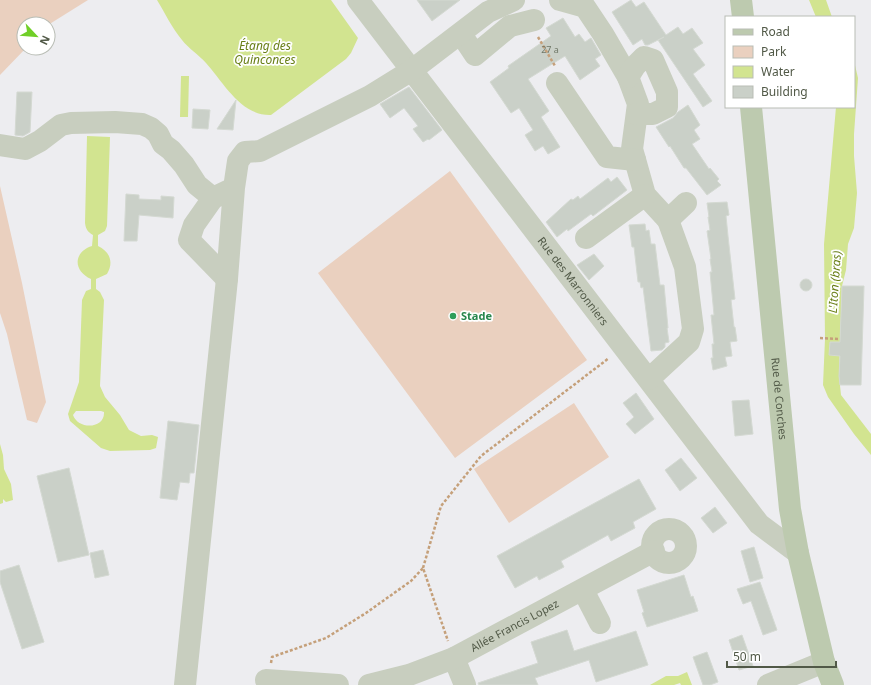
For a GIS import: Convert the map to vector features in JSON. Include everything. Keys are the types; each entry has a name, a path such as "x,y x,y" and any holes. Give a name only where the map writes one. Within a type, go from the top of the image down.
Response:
{"main road":[{"path":"741,0 743,16"},
{"name":"Rue de Conches","path":"752,108 789,501 798,553 824,662 833,685"}],"street":[{"name":"Rue des Marronniers","path":"358,0 759,524 798,553"},
{"path":"185,685 227,280 234,188 238,161 245,152 260,151 370,96 412,70 488,12 514,0"},
{"path":"560,0 591,4 603,34 628,77 638,104 632,149 645,195 668,220 684,267 693,329 689,342 648,379"},
{"path":"461,34 475,55 510,26 534,20"},
{"path":"628,77 635,66 644,57 653,60 667,92 667,107 653,114 637,114"},
{"path":"556,83 607,157 635,160"},
{"path":"0,145 25,149 40,142 61,125 71,123 114,122 142,124 151,128 158,134 163,144 171,150 184,165 197,185 214,198"},
{"path":"227,280 189,240 194,225 214,198 234,188"},
{"path":"586,238 645,195"},
{"path":"668,220 686,203"},
{"name":"Allée Francis Lopez","path":"369,685 409,674 454,658 654,551"},
{"path":"582,590 600,623"},
{"path":"454,658 466,685"},
{"path":"768,685 824,662"},
{"path":"266,680 338,685"}],"path":[{"path":"534,20 536,34 554,64 556,83"},
{"path":"820,338 840,339"},
{"path":"266,680 272,657 326,638 366,613 411,581 423,568 441,506 481,456 624,347"},
{"path":"423,568 454,658"}],"green space":[{"path":"0,0 88,0 56,20 56,16 16,16 16,56 18,56 0,75"},
{"name":"Stade","path":"450,171 587,360 455,458 318,273"},
{"path":"0,186 22,283 46,402 37,423 27,420 7,334 0,313"},
{"path":"574,403 609,457 509,523 474,469"}],"water":[{"name":"Étang des Quinconces","path":"157,0 331,0 358,38 351,53 346,59 271,115 260,114 251,110 234,97 206,63 184,43 175,31"},
{"path":"809,0 826,0 832,16 816,16"},
{"name":"L'Iton (bras)","path":"855,65 858,78 854,134 857,193 854,228 848,244 846,270 842,286 839,376 841,395 871,434 871,455 828,397 823,385 825,339 824,244 836,108 855,108"},
{"path":"181,76 189,76 188,117 180,117"},
{"path":"87,136 110,137 107,226 105,231 98,235 98,246 108,254 110,258 110,265 107,274 96,279 96,289 100,292 104,300 100,386 105,397 120,415 129,430 141,436 152,435 158,437 156,448 150,450 110,451 101,448 70,421 68,414 79,382 82,300 86,291 91,289 91,279 85,276 78,267 81,253 92,246 93,235 86,227","holes":["76,411 104,412 103,418 100,422 91,426 80,423 73,415"]},
{"path":"0,444 3,455 4,469 11,484 13,500 6,502 3,499 3,503 0,504"},
{"path":"687,672 692,685 681,685 680,683 674,685 650,685 666,676 678,676"}],"building":[{"path":"417,0 460,0 432,21"},
{"path":"631,0 636,7 644,2 666,35 678,27 683,34 692,28 703,43 693,49 705,65 693,74 712,101 703,107 658,40 645,45 642,39 633,45 612,12"},
{"path":"563,18 575,37 579,34 585,42 591,38 601,55 595,59 600,66 580,80 565,56 528,79 549,111 541,117 560,147 548,154 543,146 535,151 525,135 533,130 519,108 511,113 490,82 509,68 508,66 551,36 546,28"},
{"path":"409,87 442,130 429,140 428,139 423,142 413,129 418,126 404,108 390,118 380,104"},
{"path":"17,92 32,92 30,132 23,136 15,135"},
{"path":"236,100 233,130 217,129"},
{"path":"688,105 700,125 694,130 700,139 692,144 709,169 710,168 719,179 717,181 721,185 707,195 686,168 684,168 656,127 673,118 678,112"},
{"path":"193,109 210,110 208,129 192,128"},
{"path":"617,177 627,190 593,216 591,214 557,237 546,222 571,199 573,200 578,196 580,199 608,178 611,182"},
{"path":"126,194 139,195 139,199 161,200 161,196 174,197 173,218 139,215 137,241 124,241"},
{"path":"727,202 729,215 726,216 735,299 731,300 737,341 730,342 732,356 725,357 727,366 713,370 711,358 713,358 712,344 714,344 711,315 714,315 710,272 712,272 711,259 707,231 710,230 707,203"},
{"path":"645,224 646,231 649,230 651,244 655,244 660,285 664,285 669,342 665,343 665,347 662,350 651,351 643,287 641,288 640,282 638,282 634,247 632,247 629,225"},
{"path":"594,254 604,266 589,280 577,265"},
{"path":"808,279 811,280 811,290 804,291 801,290 800,283 801,280"},
{"path":"842,286 864,286 861,385 840,385 840,356 829,355 830,342 840,342"},
{"path":"636,393 654,419 635,434 626,424 634,417 623,403"},
{"path":"749,400 753,434 735,436 732,401"},
{"path":"168,421 199,425 194,473 190,473 189,483 180,482 177,500 160,498"},
{"path":"681,458 697,478 680,491 665,470"},
{"path":"69,468 89,555 58,562 37,476"},
{"path":"639,479 656,509 633,522 635,528 611,541 608,535 561,561 564,567 539,580 537,576 515,588 497,556"},
{"path":"715,507 727,523 713,533 701,518"},
{"path":"754,547 763,578 750,582 741,551"},
{"path":"103,550 109,575 95,578 90,553"},
{"path":"19,565 44,642 22,649 0,582 0,571"},
{"path":"684,575 691,597 693,596 698,611 647,627 637,590"},
{"path":"760,582 777,630 763,635 751,601 743,604 737,589"},
{"path":"567,630 574,651 636,631 648,665 596,682 589,660 535,678 538,685 479,685 478,683 538,663 531,642"},
{"path":"742,635 753,666 739,670 729,640"},
{"path":"707,652 718,682 710,685 703,685 693,657"}],"place":[{"name":"Stade","path":"453,316"}]}
